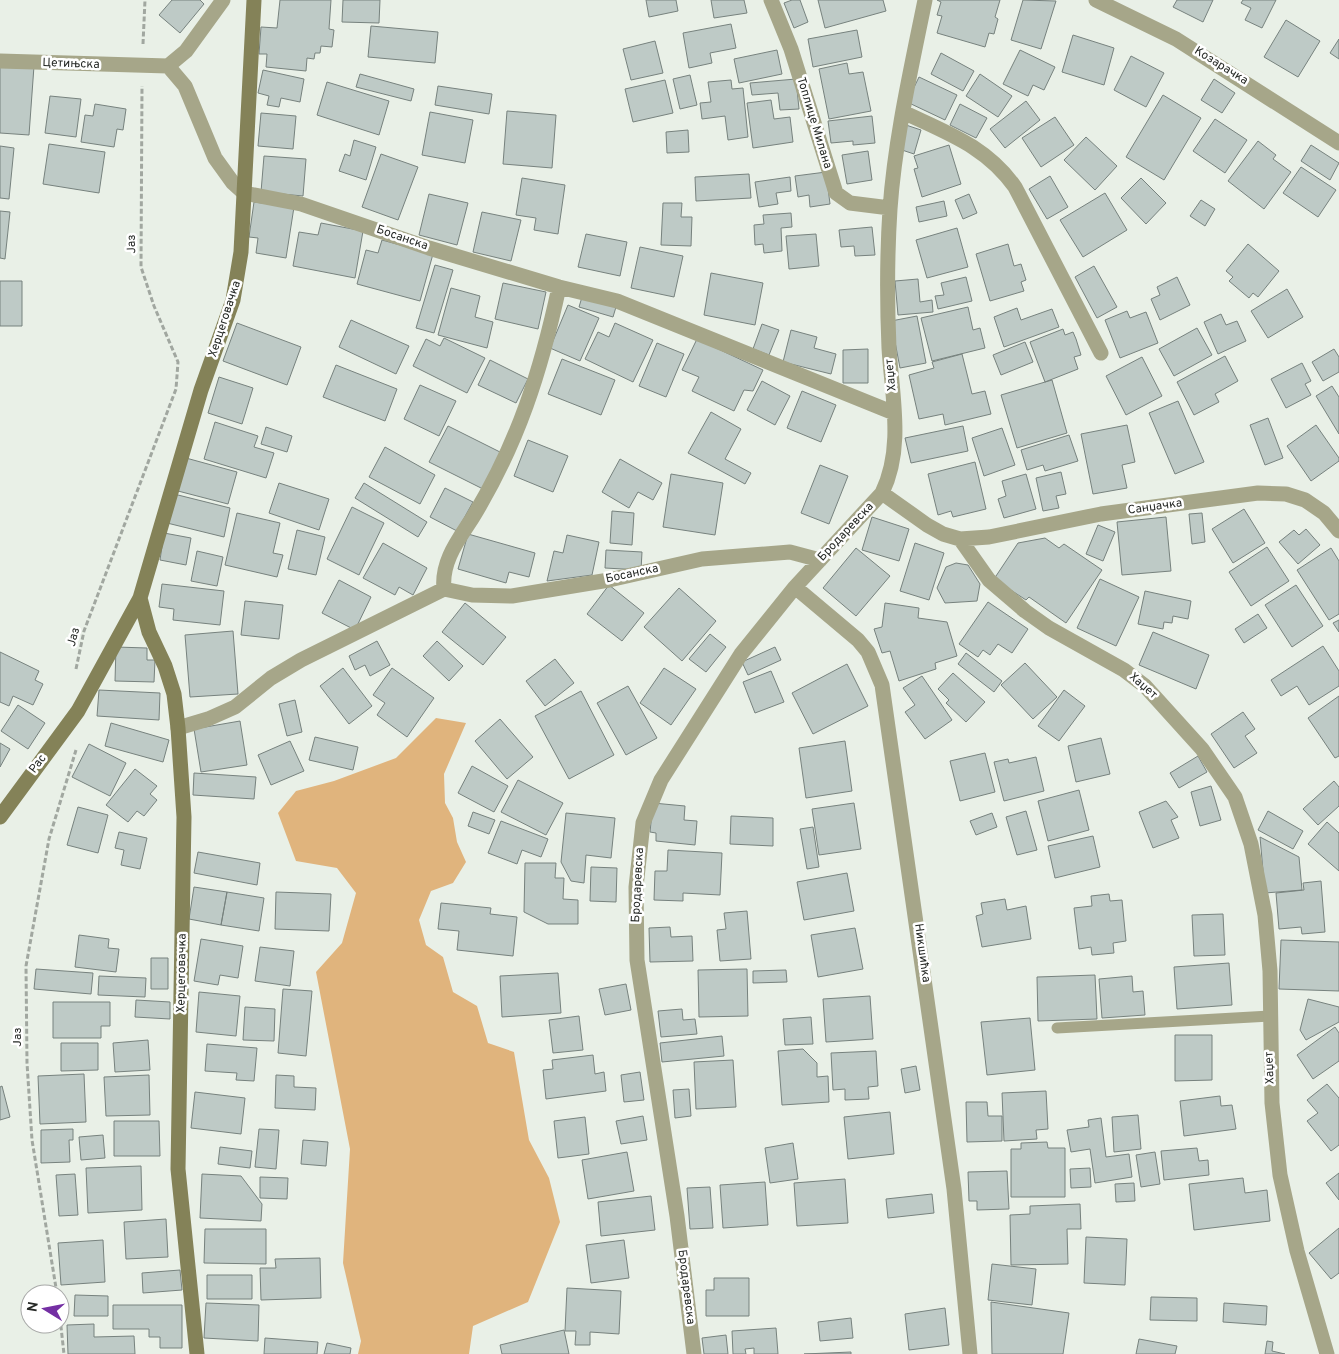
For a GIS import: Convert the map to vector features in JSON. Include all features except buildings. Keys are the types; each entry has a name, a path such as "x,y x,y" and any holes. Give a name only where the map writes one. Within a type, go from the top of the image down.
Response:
{"street":[{"path":"223,0 186,52 168,66 185,86 216,158 233,183 244,193"},
{"name":"Херцеговачка","path":"78,711 140,598 201,390 235,293 242,252 254,0"},
{"name":"Топлице Милана","path":"771,0 791,49 836,193 850,203 890,208"},
{"name":"Хаџет","path":"882,493 890,478 893,463 894,413 889,328 890,208 903,112 924,0"},
{"name":"Козарачка","path":"1096,0 1176,39 1339,143"},
{"name":"Цетињска","path":"0,61 143,67 168,66"},
{"path":"903,112 969,142 1005,173 1015,187 1101,353"},
{"name":"Босанска","path":"244,193 301,204 430,248 559,287 617,301 894,413"},
{"path":"178,728 208,719 235,707 271,678 301,660 444,589 444,570 450,554 497,478 520,425 538,371 559,287"},
{"path":"882,493 927,525 943,534 960,539"},
{"name":"Бродаревска","path":"694,1354 677,1216 637,960 635,920 643,823 660,780 741,654 796,587 882,493"},
{"name":"Санџачка","path":"960,539 988,537 1100,514 1258,493 1286,494 1306,500 1324,514 1339,531"},
{"name":"Хаџет","path":"960,539 989,580 1025,611 1049,628 1124,670 1146,686 1202,749 1235,796 1251,844 1266,915 1270,971 1272,1103 1280,1175 1298,1257 1327,1354"},
{"name":"Босанска","path":"444,589 472,595 512,596 609,580 702,559 790,552 820,560"},
{"name":"Никшићка","path":"796,587 858,640 868,652 882,685 954,1189 970,1354"},
{"name":"Херцеговачка","path":"140,598 149,632 165,666 174,694 178,728 184,817 178,1169 197,1354"},
{"name":"Рас","path":"0,817 78,711"}],"lane":[{"path":"1057,1028 1270,1016"}],"path":[{"name":"Јаз","path":"76,674 76,665 84,630 176,389 178,376 178,362 154,306 141,267 145,0"},
{"name":"Јаз","path":"55,1284 32,1140 27,1063 26,966 49,839 74,761 79,735 78,711"},
{"path":"62,1334 64,1354"}],"shaded area":[{"path":"436,718 466,723 444,774 445,803 453,818 457,842 466,862 453,883 431,891 419,920 426,945 443,957 453,992 477,1006 488,1043 514,1052 529,1140 549,1178 560,1222 528,1302 473,1326 469,1354 358,1354 361,1341 343,1263 350,1149 316,972 342,943 356,893 337,868 296,861 278,813 296,791 334,781 396,758"}]}
